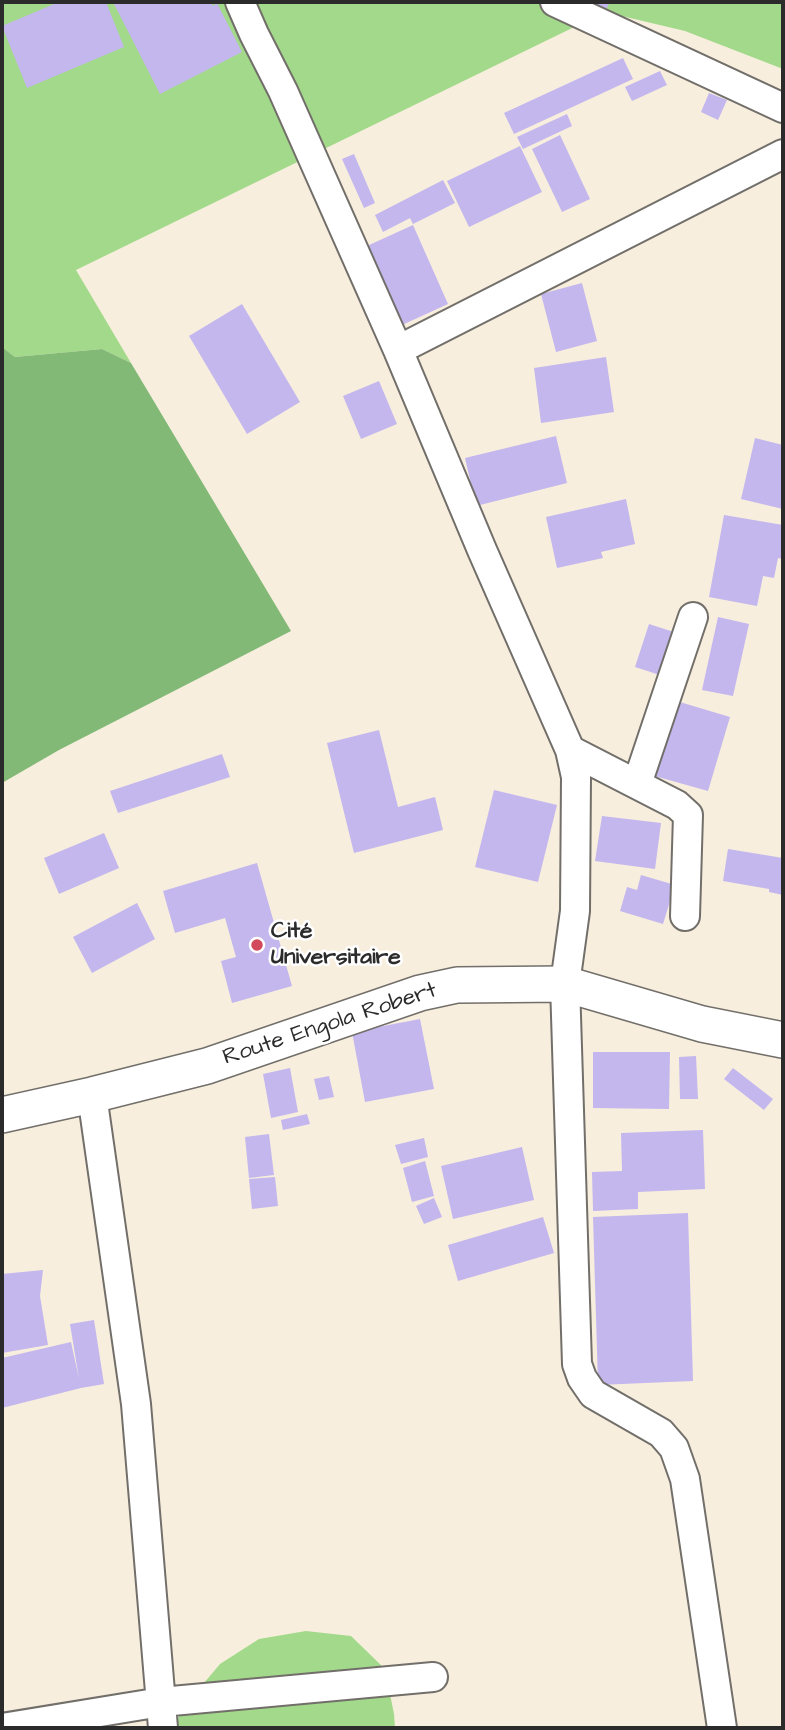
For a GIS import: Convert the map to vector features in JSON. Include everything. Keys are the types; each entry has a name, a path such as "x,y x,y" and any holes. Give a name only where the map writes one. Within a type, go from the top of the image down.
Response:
{"street":[{"path":"240,2 398,350 570,750 576,777 575,911 565,984 577,1364 582,1378 593,1394 662,1433 674,1448 685,1479 722,1728"},
{"path":"555,2 783,108"},
{"path":"398,350 783,154"},
{"path":"637,785 693,617"},
{"path":"570,750 677,805 688,815 685,916"},
{"name":"Route Engola Robert","path":"2,1115 207,1066 420,993 457,985 565,984 702,1024 783,1040"},
{"path":"92,1095 136,1404 162,1715"},
{"path":"2,1728 162,1715 433,1677"}],"green space":[{"path":"2,2 783,2 783,69 685,31 605,12 76,270 131,363 102,349 15,357 2,347"},
{"path":"2,347 15,357 102,349 131,363 291,631 59,750 2,783"},
{"path":"306,1631 351,1636 385,1669 395,1728 172,1728 188,1702 220,1664 259,1639"}],"building":[{"path":"59,2 106,2 124,47 27,88 2,26"},
{"path":"113,2 211,2 213,6 217,3 242,52 160,94"},
{"path":"568,2 610,2 601,19"},
{"path":"623,58 633,79 514,134 504,113"},
{"path":"660,71 667,85 632,101 625,87"},
{"path":"709,93 727,100 718,120 701,112"},
{"path":"567,114 572,126 523,149 517,137"},
{"path":"560,135 590,199 562,212 532,149"},
{"path":"520,146 542,192 469,227 447,181"},
{"path":"354,154 375,203 364,208 342,159"},
{"path":"443,180 455,203 413,224 410,218 383,232 375,215"},
{"path":"413,225 448,304 402,325 367,246"},
{"path":"582,283 597,341 556,352 541,294"},
{"path":"242,304 300,402 247,434 189,336"},
{"path":"606,357 614,412 541,423 534,368"},
{"path":"379,381 397,424 361,439 343,396"},
{"path":"556,436 567,483 476,506 465,458"},
{"path":"755,438 783,445 783,509 741,499"},
{"path":"626,499 635,544 601,552 603,558 557,568 546,517"},
{"path":"724,515 783,525 783,559 778,558 774,578 763,576 757,606 709,597"},
{"path":"718,617 749,624 733,696 702,690"},
{"path":"649,624 680,634 666,677 635,667"},
{"path":"673,700 730,717 708,791 651,775"},
{"name":"Cité Universitaire","path":"379,730 398,807 435,797 443,830 354,853 327,743"},
{"path":"222,754 230,777 118,813 110,791"},
{"path":"494,790 557,805 538,882 475,867"},
{"path":"602,816 661,823 655,869 595,861"},
{"path":"104,833 119,868 59,894 44,858"},
{"path":"728,849 783,858 783,895 769,892 769,889 723,881"},
{"name":"Cité Universitaire","path":"257,863 292,986 232,1003 221,961 236,957 225,918 175,933 163,891"},
{"path":"641,875 675,885 663,924 620,911 627,887 637,890"},
{"path":"137,903 155,939 92,973 73,937"},
{"path":"420,1019 434,1089 365,1102 352,1032"},
{"path":"593,1052 670,1052 669,1109 593,1108"},
{"path":"696,1056 698,1099 680,1099 679,1057"},
{"path":"290,1068 298,1112 271,1118 263,1074"},
{"path":"733,1068 773,1099 764,1110 724,1079"},
{"path":"329,1076 334,1097 319,1100 314,1079"},
{"path":"307,1114 310,1124 283,1130 281,1120"},
{"path":"703,1130 705,1189 638,1192 638,1209 593,1211 592,1172 622,1171 621,1133"},
{"path":"269,1134 274,1175 249,1178 245,1137"},
{"path":"424,1138 428,1157 401,1164 395,1145"},
{"path":"522,1147 534,1200 453,1219 441,1166"},
{"path":"425,1161 434,1196 412,1202 403,1168"},
{"path":"275,1177 278,1206 252,1209 249,1179"},
{"path":"434,1198 442,1217 424,1224 416,1206"},
{"path":"688,1213 693,1381 598,1385 593,1217"},
{"path":"543,1217 554,1253 458,1281 448,1245"},
{"path":"43,1270 40,1296 48,1345 2,1353 2,1274"},
{"path":"94,1320 104,1384 2,1408 2,1358 71,1342 79,1379 70,1324"}],"place":[{"name":"Cité Universitaire","path":"257,945"}]}
